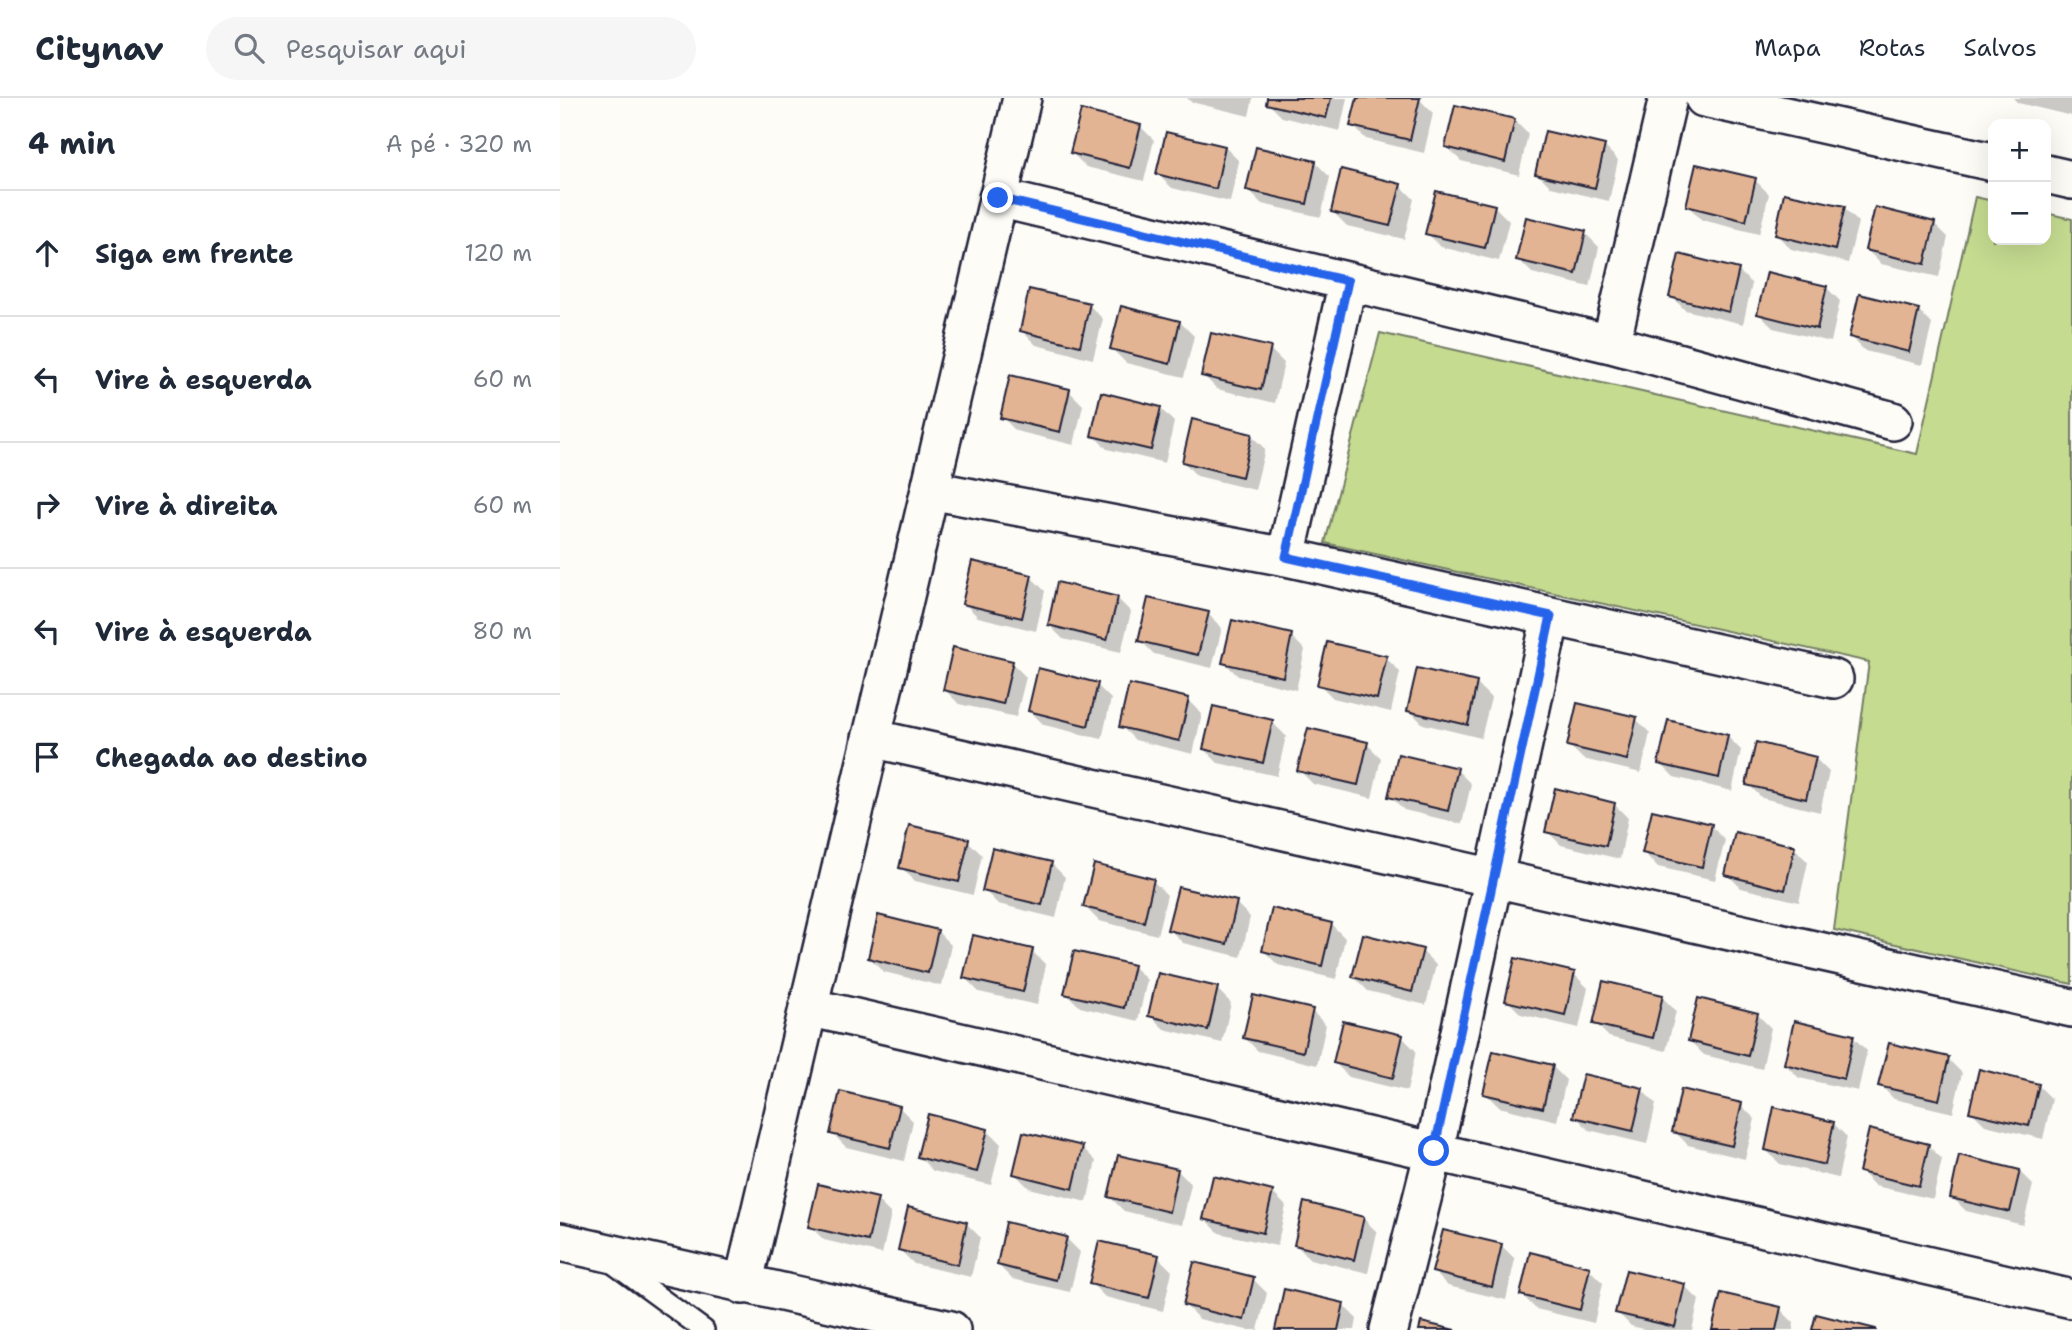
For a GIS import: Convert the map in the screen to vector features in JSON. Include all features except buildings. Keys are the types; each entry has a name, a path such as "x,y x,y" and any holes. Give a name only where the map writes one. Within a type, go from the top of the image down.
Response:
{"street":[{"path":"743,1285 1022,98"},
{"path":"1611,344 1668,98"},
{"path":"1704,98 1988,161"},
{"path":"2051,175 2072,180"},
{"path":"998,198 1611,344 1893,421"},
{"path":"1286,557 1348,281"},
{"path":"930,490 1286,557 1834,680"},
{"path":"1389,1330 1434,1151 1496,878 1551,616"},
{"path":"871,738 2072,1008"},
{"path":"808,1006 2072,1299"},
{"path":"577,1246 951,1330"}],"lane":[{"path":"577,1246 704,1330"}],"green space":[{"path":"1975,197 1988,200 1988,245 2051,245 2051,214 2072,219 2072,984 1834,930 1869,662 1325,543 1380,333 1917,454"}],"route":[{"path":"998,198 1348,281 1286,557 1551,616 1496,878 1434,1151"}]}
